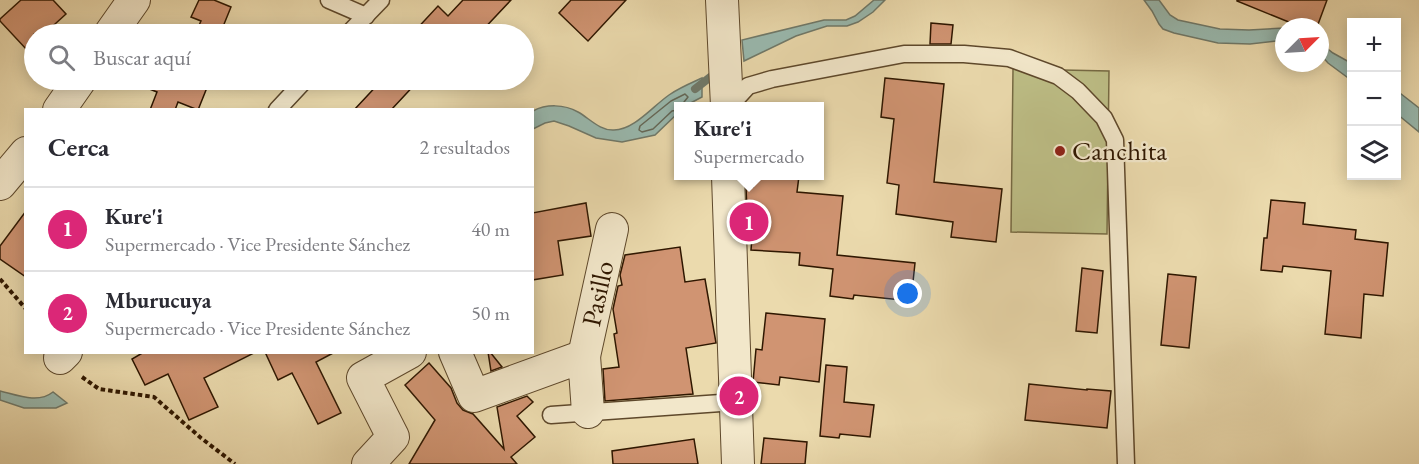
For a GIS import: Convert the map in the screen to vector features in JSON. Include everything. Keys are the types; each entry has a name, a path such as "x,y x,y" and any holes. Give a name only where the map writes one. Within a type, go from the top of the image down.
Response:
{"street":[{"path":"117,24 132,1"},
{"path":"723,13 729,102"},
{"path":"60,108 73,90"},
{"path":"0,184 24,155"},
{"path":"728,180 738,464"},
{"name":"Pasillo","path":"588,412 584,356 612,229"},
{"path":"368,464 393,437 363,378 406,354"},
{"path":"456,354 474,396 584,356"}],"lane":[{"path":"329,0 366,16"},
{"path":"358,24 381,0"},
{"path":"732,102 748,86 772,79 904,54 964,54 1009,58 1058,76 1078,91 1104,118 1115,140 1126,464"},
{"path":"279,108 296,90"},
{"path":"551,415 735,402"}],"path":[{"path":"0,279 24,307"},
{"path":"63,355 70,369 99,389 154,397 201,438 236,464"}],"green space":[{"name":"Canchita","path":"1013,69 1109,71 1107,234 1011,232"}],"water":[{"path":"874,0 885,0 858,22 847,26 827,26 796,36 744,61 742,40 824,20 846,20 855,16"},
{"path":"1144,0 1159,0 1170,15 1178,20 1220,29 1275,29 1275,41 1250,44 1218,43 1174,33 1163,29"},
{"path":"1329,50 1347,61 1347,77 1329,64"},
{"path":"702,78 702,97 693,102 674,102 674,117 655,135 622,142 596,138 554,121 534,128 534,111 555,106 573,109 595,124 609,130 621,129 636,122 673,92"},
{"path":"1401,94 1419,108 1419,132 1401,117"},
{"path":"0,391 34,398 47,396 53,392 67,403 56,408 24,408 0,400"}],"building":[{"path":"21,0 53,0 66,14 55,24 24,24 24,47 0,19"},
{"path":"199,0 214,0 231,7 224,24 200,24 201,21 191,17"},
{"path":"463,0 511,0 488,24 421,24 438,6 448,16"},
{"path":"571,0 626,0 588,41 559,13"},
{"path":"1327,0 1320,18 1279,18 1237,1"},
{"path":"931,23 953,25 951,44 930,44"},
{"path":"885,78 944,84 934,182 1002,189 996,242 951,237 953,222 896,214 899,185 887,183 894,119 881,117"},
{"path":"152,90 206,90 199,108 178,102 176,108 151,108 157,92"},
{"path":"373,90 410,90 393,108 356,108"},
{"path":"754,180 798,180 797,192 843,196 837,255 915,263 911,301 854,295 853,299 830,296 833,269 799,265 800,253 751,250 754,212 747,211 746,187 753,187"},
{"path":"1271,200 1305,203 1303,224 1356,230 1355,239 1388,243 1383,296 1364,294 1361,338 1325,334 1331,271 1283,266 1282,272 1261,270"},
{"path":"586,203 591,236 558,241 563,275 534,280 534,213"},
{"path":"24,214 24,276 0,259 0,246"},
{"path":"680,247 685,282 705,279 716,343 686,348 693,394 605,401 603,369 619,367 613,309 618,286 622,285 620,275 625,255"},
{"path":"1082,268 1103,271 1097,333 1076,331"},
{"path":"1168,274 1196,277 1189,348 1161,345"},
{"path":"766,313 825,319 819,382 780,377 779,385 753,382 756,349 762,350"},
{"path":"141,354 252,354 204,378 218,407 189,420 168,374 145,385 132,359"},
{"path":"266,354 331,354 316,362 341,413 318,424 292,373 278,380"},
{"path":"488,354 492,354 502,367 491,371"},
{"path":"429,363 451,388 457,403 463,410 473,414 504,449 497,407 527,396 533,402 517,416 535,437 511,457 517,464 409,464 435,420 405,385"},
{"path":"826,365 847,367 844,402 874,405 870,437 840,434 839,438 820,436"},
{"path":"1029,384 1111,391 1107,428 1025,420"},
{"path":"764,438 807,442 805,464 761,464"},
{"path":"694,439 698,464 613,464 612,451"}],"waterway":[{"path":"695,89 718,71"}],"place":[{"name":"Canchita","path":"1060,151"},
{"name":"Kure'i","path":"749,222"},
{"name":"Mburucuya","path":"739,396"}]}
